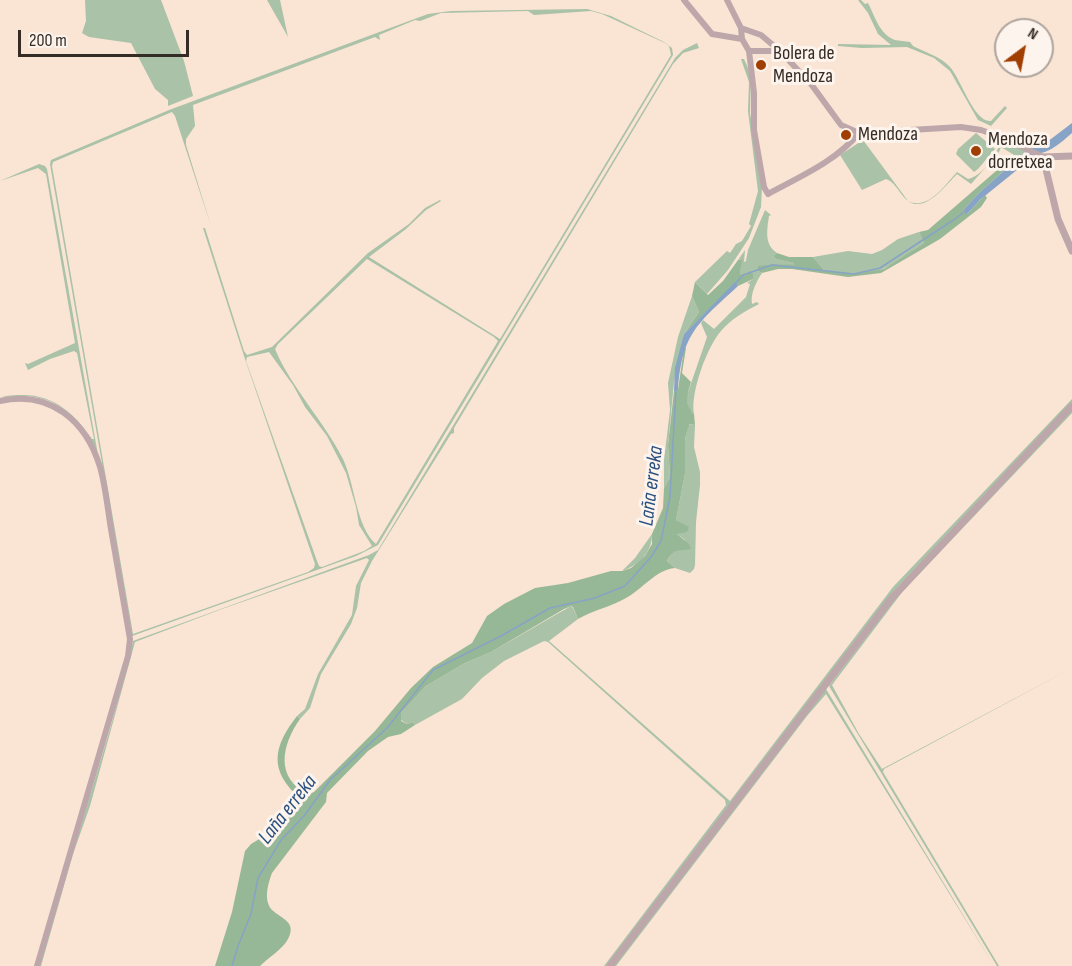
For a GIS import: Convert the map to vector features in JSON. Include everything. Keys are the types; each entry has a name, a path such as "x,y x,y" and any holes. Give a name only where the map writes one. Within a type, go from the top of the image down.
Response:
{"street":[{"path":"684,0 712,34 742,39"},
{"path":"727,0 749,51 754,93 754,130 764,187 768,194 827,162 846,149 859,133"},
{"path":"741,28 761,35 780,51 812,84 841,125 859,133 961,127 981,130 1004,138 1040,156 1072,156"},
{"path":"749,51 780,51"},
{"path":"1040,156 1058,219 1072,251"},
{"path":"0,400 30,399 51,404 69,416 85,435 100,468 130,639 128,656 37,966"},
{"path":"609,966 891,599 1072,406"}],"green space":[{"path":"85,0 161,0 184,61 193,96 168,106 168,100 155,89 131,43 89,37 82,33 86,21"},
{"path":"267,0 280,0 288,37"},
{"path":"858,0 865,4 868,3 885,34 895,40 910,42 913,46 946,63 973,108 985,120 991,121 1005,106 1007,108 991,126 978,120 950,71 934,58 907,47 838,46 838,44 891,45 878,34 868,13"},
{"path":"587,9 611,16 664,42 672,48 673,55 378,545 356,556 132,636 50,164 51,160 169,110 428,14 451,11","holes":["528,11 534,15 591,11 602,14 665,43 669,46 671,55 500,339 369,257 440,200 425,208 409,224 368,253 272,347 247,355 205,228 203,228 315,564 314,568 308,572 133,634 53,162 172,112 211,226 186,145 186,139 195,126 193,105 375,37 380,40 379,35 415,20 420,21 441,13","367,259 498,341 376,544 364,527 343,459 282,364 275,349","269,352 327,436 346,473 359,525 372,546 322,567 319,566 246,361 247,357"]},
{"path":"697,43 699,48 683,53 673,64 454,428 454,433 451,434 372,561 361,583 357,608 351,624 321,674 310,708 300,719 297,716 305,709 318,674 352,615 356,586 369,560 367,558 135,642 90,806 73,854 41,966 39,966 110,729 133,641 378,550 675,58 683,50"},
{"path":"741,59 744,59 751,75 750,113 762,187 761,207 749,238 728,270 707,294 695,282 727,251 730,253 736,244 742,241 751,226 749,224 758,191 748,111 749,82"},
{"path":"976,133 995,149 974,172 956,154 958,149"},
{"path":"863,140 907,199 894,184 886,179 862,190 840,155"},
{"path":"1000,143 1010,144 1026,151 1015,161 1011,158 1014,155 1001,147 999,152 971,184 957,174 939,193 925,203 917,204 909,201 922,203 929,200 957,172 968,179 978,174 992,159"},
{"path":"1011,158 1015,161 964,209 967,214 985,195 987,198 981,207 940,239 881,273 848,277 792,269 778,269 762,273 758,271 758,266 795,265 776,259 773,256 777,253 789,257 813,257 825,271 854,274 884,269 924,243 919,232 928,230"},
{"path":"39,164 47,169 98,455 79,427 60,407 35,397 0,398 23,395 44,398 54,402 71,414 94,439 77,353 74,351 50,359 28,370 25,363 28,364 75,343 46,174 38,168 0,181"},
{"path":"765,210 771,215 767,236 770,245 777,253 773,256 776,259 795,263 795,266 777,264 758,271 762,273 754,288 752,304 757,302 759,304 743,312 725,327 710,348 697,383 693,405 694,414 689,409 686,398 707,337 701,323 703,320 714,329 746,297 750,284 747,283 753,279 740,274 741,259 738,260 745,250 744,262 746,261 748,250"},
{"path":"919,232 924,243 893,264 869,273 825,271 813,257 848,251 872,254 898,239"},
{"path":"742,259 740,274 744,275 751,271 753,279 738,286 735,283 684,334 699,312 692,296 695,282 708,295 723,281 738,260"},
{"path":"692,296 699,312 684,334 674,382 668,445 670,477 664,488 664,460 670,410 668,383 678,337"},
{"path":"684,348 686,348 682,373 691,382 688,403 694,414 695,425 689,424 685,439 685,474 676,520 689,527 687,532 677,534 689,544 691,549 674,552 667,561 675,568 661,572 620,601 578,619 573,607 564,609 491,652 465,663 426,686 401,713 401,721 407,724 413,722 415,725 401,734 388,737 368,751 327,793 326,802 272,873 268,887 268,902 272,910 290,925 291,929 286,943 260,966 215,966 232,912 245,851 251,844 276,829 301,799 283,779 278,759 283,738 297,716 300,719 286,750 286,770 290,779 309,794 314,792 375,731 411,688 433,667 472,643 487,616 535,588 568,583 611,571 622,571 631,568 645,556 652,544 652,534 663,508 664,488 670,477 668,445 674,391 678,390"},
{"path":"1072,399 1072,402 894,591 606,966 604,966 726,805 725,800 548,642 544,641 504,661 482,678 462,699 415,725 413,722 407,724 401,720 401,713 426,686 571,606 578,619 549,641 730,801 893,587"},
{"path":"1072,410 1072,413 903,591 832,685 859,734 882,769 1072,668 884,769 883,772 999,966 997,966 829,686 903,588"},
{"path":"688,424 695,425 694,447 700,472 695,565 690,573 675,568 667,561 678,549 684,550 685,540 677,534 681,523 676,520 685,474 685,440"},
{"path":"652,534 650,547 639,562 622,571 635,558"},
{"path":"826,689 994,966 826,694 616,966 613,966"}],"water":[{"path":"1072,123 1072,133 1061,143 1038,153 981,199 966,215 964,209 1022,155 1051,139"},
{"path":"735,282 738,286 694,330 683,355 678,390 674,391 675,368 684,334"}],"waterway":[{"name":"Laña erreka","path":"736,283 743,275 772,265 854,274 880,268 965,211"},
{"name":"Laña erreka","path":"232,966 251,914 258,878 281,840 304,816 330,780 387,728 433,670 550,608 595,598 625,586 651,557 661,541 670,497 676,390"}],"place":[{"name":"Bolera de Mendoza","path":"761,65"},
{"name":"Mendoza","path":"846,135"},
{"name":"Mendoza dorretxea","path":"976,151"}]}
